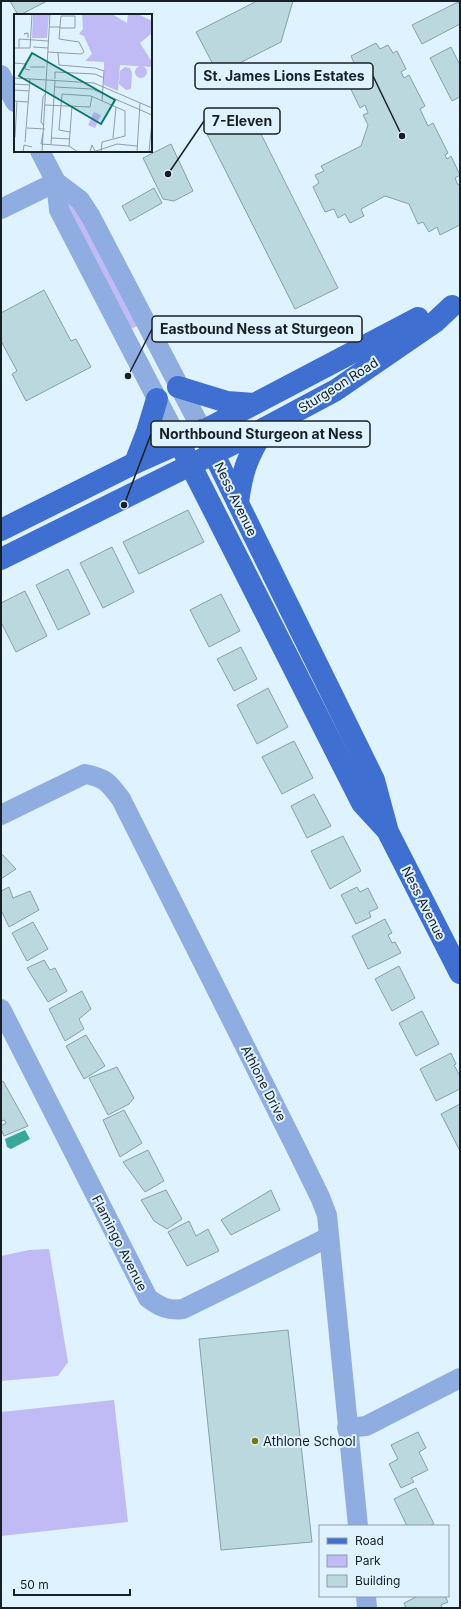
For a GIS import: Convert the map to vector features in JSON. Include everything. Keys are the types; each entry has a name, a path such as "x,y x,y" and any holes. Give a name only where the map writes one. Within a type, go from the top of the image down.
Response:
{"main road":[{"name":"Sturgeon Road","path":"1,530 134,463 180,443 202,430 431,312 456,304"},
{"name":"Sturgeon Road","path":"1,560 265,428 336,390 435,322 456,304"},
{"path":"178,387 227,402 254,404"},
{"path":"134,463 147,432 157,399"},
{"path":"238,503 244,466 252,449 265,428"},
{"name":"Ness Avenue","path":"202,430 374,780 388,832 460,974"},
{"name":"Ness Avenue","path":"180,443 362,803 388,832"}],"street":[{"path":"1,75 14,100"},
{"name":"Ness Avenue","path":"41,152 56,182 59,210 180,443"},
{"path":"1,209 56,182"},
{"name":"Ness Avenue","path":"56,182 80,200 91,217 178,387 202,430"},
{"name":"Athlone Drive","path":"1,816 85,774 99,776 109,782 121,799 317,1190 326,1215 358,1525"},
{"name":"Flamingo Avenue","path":"1,1009 7,1036 148,1298 161,1307 172,1310 183,1309 329,1237"},
{"path":"347,1428 366,1426 460,1378"},
{"path":"366,1597 367,1608"}],"green space":[{"path":"56,182 80,200 145,322 123,333"},
{"path":"49,1249 68,1362 58,1376 1,1381 1,1256 29,1250"},
{"path":"114,1400 128,1522 1,1536 1,1412"}],"shaded area":[{"path":"25,1130 30,1139 11,1149 7,1147 5,1139"}],"building":[{"path":"10,1 47,1 22,14 17,14"},
{"path":"257,1 293,1 281,42 218,74 196,32"},
{"path":"458,2 460,6 460,24 422,44 412,25"},
{"path":"376,43 380,49 388,45 393,53 397,51 406,69 401,72 404,78 409,75 425,106 420,109 428,126 433,123 448,153 445,155 447,159 451,156 460,175 455,178 458,185 460,184 460,225 440,235 437,227 429,232 423,222 418,224 409,204 385,196 361,209 364,216 350,223 345,214 338,218 334,209 325,212 313,187 319,183 315,175 324,171 321,166 361,146 368,125 363,115 368,113 365,105 360,108 345,77 350,75 346,67 354,63 351,56"},
{"path":"451,47 460,65 460,97 452,101 430,58"},
{"path":"249,110 338,288 295,309 206,132"},
{"path":"171,144 193,191 174,201 163,199 143,158"},
{"path":"154,188 162,203 130,221 122,206"},
{"path":"44,290 71,341 76,339 91,367 26,401 12,374 17,371 1,341 1,313"},
{"path":"188,510 204,542 139,574 123,542"},
{"path":"112,547 134,592 103,608 80,563"},
{"path":"68,569 90,614 58,630 36,585"},
{"path":"25,591 47,636 16,652 1,622 1,603"},
{"path":"221,594 240,631 209,647 190,610"},
{"path":"241,647 257,679 234,691 217,659"},
{"path":"268,688 288,727 257,744 237,705"},
{"path":"294,741 313,778 282,794 262,757"},
{"path":"314,794 331,826 307,838 291,806"},
{"path":"343,836 361,871 330,889 311,851"},
{"path":"1,853 16,869 1,879"},
{"path":"9,887 13,898 30,891 39,910 9,927 1,910 1,891"},
{"path":"357,887 360,892 368,888 378,908 369,912 371,917 356,924 341,895"},
{"path":"385,919 392,933 388,935 392,943 395,942 401,953 368,969 352,936"},
{"path":"33,922 48,949 27,961 12,933"},
{"path":"44,960 50,970 55,968 67,991 48,1002 27,968"},
{"path":"399,966 415,998 392,1011 375,979"},
{"path":"82,991 91,1009 79,1019 84,1029 65,1041 49,1009"},
{"path":"422,1011 439,1044 416,1056 399,1023"},
{"path":"86,1035 105,1066 84,1079 66,1046"},
{"path":"451,1053 456,1064 454,1065 460,1076 460,1089 436,1101 420,1069"},
{"path":"117,1067 134,1098 129,1104 108,1115 89,1078"},
{"path":"3,1081 28,1126 4,1136 1,1129 1,1126 6,1123 4,1120 1,1121 1,1082"},
{"path":"460,1104 460,1151 441,1114"},
{"path":"124,1110 142,1143 120,1157 103,1120"},
{"path":"148,1150 164,1181 145,1192 123,1162"},
{"path":"166,1190 182,1219 167,1229 154,1221 141,1200"},
{"path":"271,1190 280,1210 231,1235 221,1220"},
{"path":"189,1221 196,1236 208,1229 219,1251 187,1266 168,1232"},
{"name":"Athlone School","path":"288,1330 312,1542 221,1550 199,1339"},
{"path":"418,1432 426,1448 419,1452 428,1470 411,1478 414,1482 401,1488 389,1464 398,1459 391,1445"},
{"path":"416,1488 434,1524 407,1525 394,1499"},
{"path":"416,1597 446,1597 448,1602 441,1605 442,1608 406,1608 404,1603"}],"place":[{"name":"St. James Lions Estates","path":"402,136"},
{"name":"7-Eleven","path":"168,174"},
{"name":"Eastbound Ness at Sturgeon","path":"128,376"},
{"name":"Northbound Sturgeon at Ness","path":"124,505"},
{"name":"Athlone School","path":"255,1441"}]}
